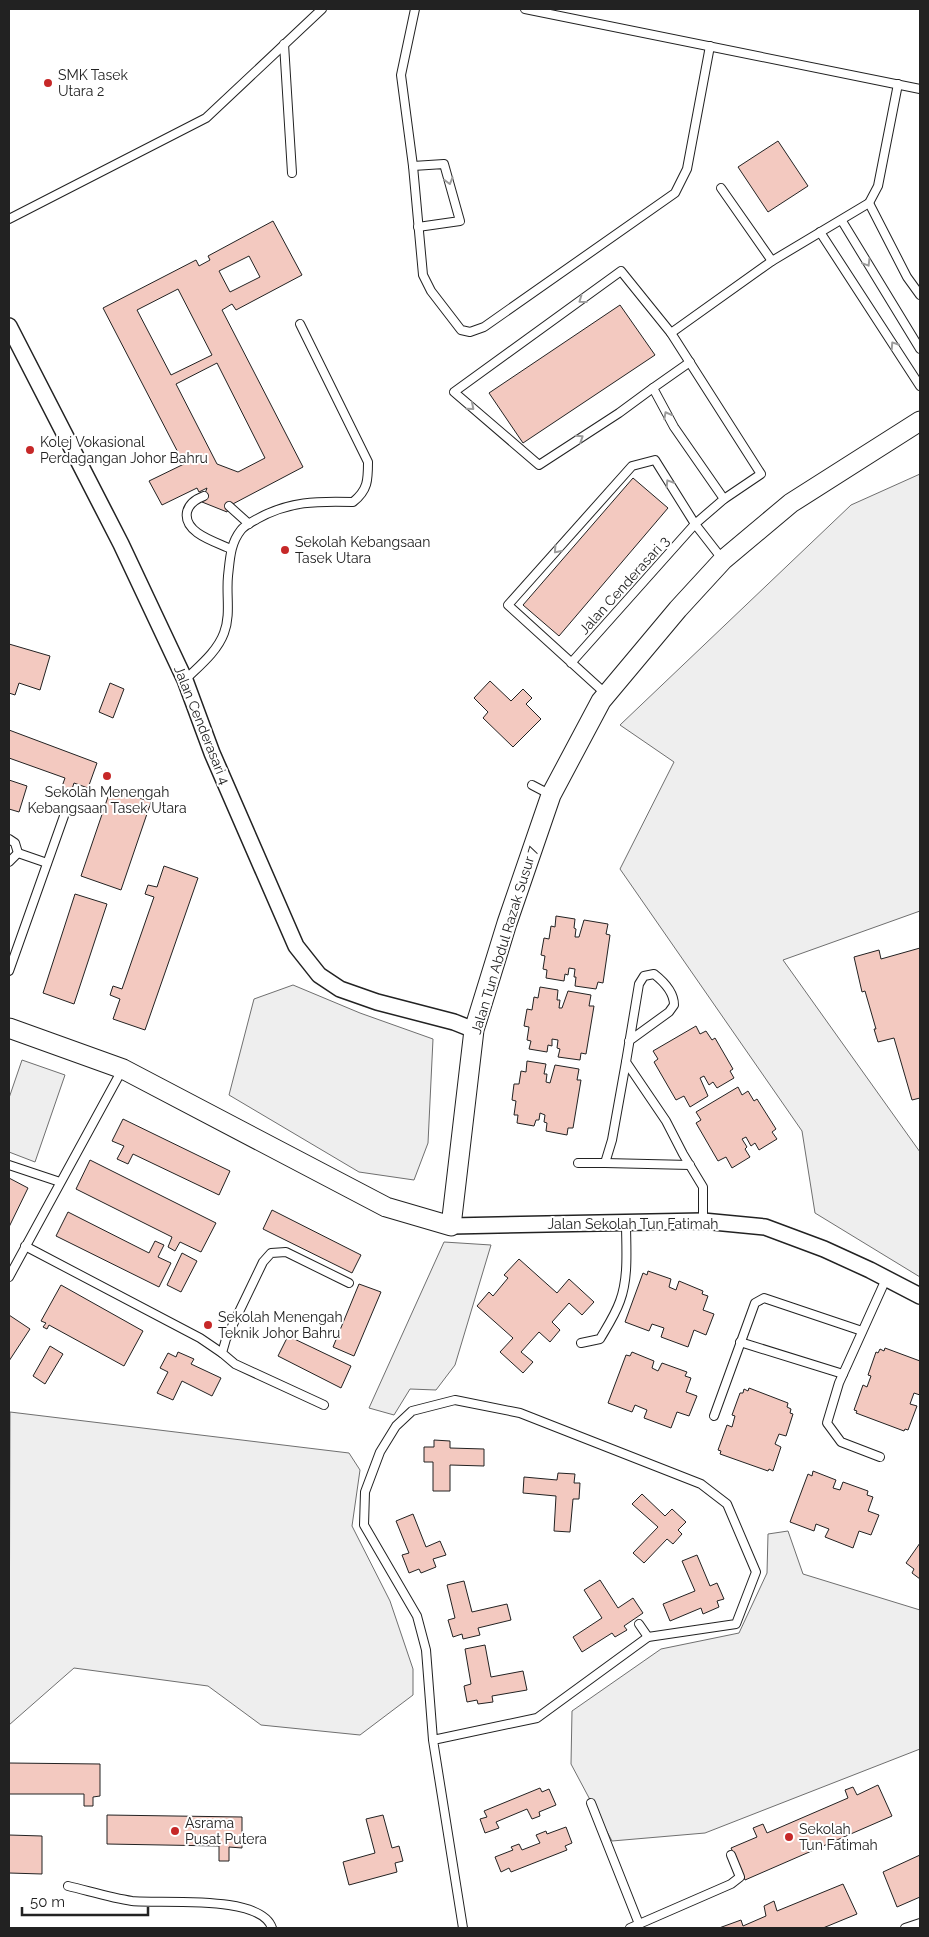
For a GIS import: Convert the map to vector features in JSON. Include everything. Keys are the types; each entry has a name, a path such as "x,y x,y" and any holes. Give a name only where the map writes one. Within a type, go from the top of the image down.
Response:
{"street":[{"name":"Jalan Cenderasari 4","path":"9,326 121,544 185,680 212,754 296,946 319,975 340,989 377,1002 454,1022 474,1030"},
{"name":"Jalan Tun Abdul Razak Susur 7","path":"451,1226 474,1030 507,923 551,795 600,704 678,608 723,560 791,504 920,421"},
{"path":"9,1028 123,1068 386,1208 451,1226"},
{"name":"Jalan Sekolah Tun Fatimah","path":"451,1226 703,1221 766,1227 824,1249 920,1296"}],"lane":[{"path":"9,219 206,118 322,9"},
{"path":"415,9 401,75 413,166 423,274 431,291 461,330 470,332 484,327 675,193 687,169 710,46"},
{"path":"525,9 920,89"},
{"path":"284,44 292,173"},
{"path":"671,333 772,261 869,204 878,186 898,84"},
{"path":"413,166 444,164 460,221 418,228"},
{"path":"721,188 772,261"},
{"path":"869,204 907,277 920,295"},
{"path":"842,221 920,349"},
{"path":"820,232 920,386"},
{"path":"621,271 671,333 690,362 619,413 539,465 454,392 621,271"},
{"path":"185,680 210,655 224,634 228,617 228,582 231,549 242,528 262,516 296,503 353,502 362,494 368,479 368,462 300,324"},
{"name":"Jalan Cenderasari 3","path":"571,663 695,524 724,499 761,474 690,362"},
{"path":"653,388 674,427 724,499"},
{"path":"600,704 571,663 508,605 632,466 655,460 695,524 723,560"},
{"path":"204,496 194,500 187,511 187,519 190,526 196,532 231,549"},
{"path":"229,506 249,524"},
{"path":"532,785 551,795"},
{"path":"9,972 64,816"},
{"path":"9,839 15,843 18,853"},
{"path":"18,853 47,863"},
{"path":"9,862 18,853"},
{"path":"606,1163 612,1140 639,984 644,976 654,974 662,980 672,995 674,1004 669,1012 630,1041"},
{"path":"626,1062 666,1121 703,1187 703,1221"},
{"path":"9,1277 123,1068"},
{"path":"578,1163 690,1166"},
{"path":"9,1165 60,1182"},
{"path":"581,1343 600,1339 615,1314 621,1299 626,1268 626,1222"},
{"path":"26,1246 200,1338 235,1364 324,1405"},
{"path":"222,1353 226,1339 263,1262 270,1253 286,1252 349,1283"},
{"path":"880,1457 841,1442 826,1424 843,1374 886,1279"},
{"path":"714,1416 755,1303 764,1298 862,1331"},
{"path":"740,1342 843,1374"},
{"path":"433,1740 537,1718 648,1637 736,1624 756,1572 727,1504 701,1484 520,1413 455,1400 412,1411 396,1426 380,1452 365,1492 364,1525 416,1616 426,1650 433,1740 462,1928"},
{"path":"639,1624 648,1637"},
{"path":"591,1803 639,1924"},
{"path":"630,1928 731,1884 740,1877 731,1855"},
{"path":"68,1886 131,1901 224,1904 254,1910 271,1924 272,1928"},
{"path":"905,1928 920,1923"}],"shaded area":[{"path":"920,474 920,911 783,960 920,1152 920,1277 815,1213 802,1131 620,869 674,762 620,725 851,505"},
{"path":"293,985 360,1013 433,1039 428,1143 414,1180 359,1172 229,1095 254,999"},
{"path":"22,1060 65,1075 35,1162 9,1152 9,1098"},
{"path":"444,1242 491,1245 455,1365 436,1390 410,1389 394,1415 369,1408"},
{"path":"10,1412 349,1453 360,1470 352,1526 390,1601 413,1669 413,1695 360,1735 261,1725 208,1686 74,1668 9,1725"},
{"path":"788,1531 803,1574 920,1610 920,1749 705,1833 612,1841 571,1764 572,1711 661,1649 739,1633 767,1573 768,1534"}],"building":[{"path":"778,141 808,186 768,212 738,167"},
{"path":"273,221 302,275 236,310 232,304 222,310 303,467 229,506 227,512 202,502 207,488 199,492 197,488 162,505 149,481 184,464 103,308 196,260 199,266 210,260 208,256","holes":["249,256 260,277 230,292 219,271","178,289 212,355 171,375 137,310","217,363 265,458 238,472 217,464 176,384"]},
{"path":"620,305 655,355 523,443 489,393"},
{"path":"633,478 668,508 559,636 523,605"},
{"path":"9,644 50,656 40,690 19,683 15,695 9,693"},
{"path":"490,681 511,701 523,689 532,698 526,704 541,719 513,747 483,718 488,712 474,698"},
{"path":"110,683 124,689 113,718 99,712"},
{"path":"9,730 97,763 88,788 74,783 70,795 60,792 65,778 9,758"},
{"path":"9,780 27,786 19,812 9,809"},
{"path":"111,788 151,802 121,890 81,876"},
{"path":"164,866 198,878 145,1030 113,1019 120,999 110,995 113,986 122,989 154,897 145,894 148,885 157,887"},
{"path":"75,894 107,904 74,1004 43,993"},
{"path":"556,916 575,919 575,937 579,937 584,920 608,924 606,934 610,935 603,983 598,982 596,989 575,986 575,969 569,968 568,975 565,974 564,981 546,978 547,970 543,969 545,956 541,955 544,938 549,939 551,926 555,927"},
{"path":"920,948 920,1098 912,1100 894,1038 878,1042 865,991 862,992 854,957 879,950 881,959"},
{"path":"540,987 558,990 557,1000 560,1000 559,1008 562,1008 568,991 591,995 589,1006 594,1006 586,1054 581,1053 580,1060 558,1057 560,1049 557,1048 558,1040 552,1039 552,1046 548,1045 547,1052 529,1049 531,1041 527,1040 529,1027 524,1026 527,1009 532,1010 534,997 538,998"},
{"path":"696,1026 700,1034 706,1031 712,1040 715,1038 733,1069 730,1071 734,1078 717,1088 713,1082 709,1085 704,1076 700,1078 708,1096 690,1107 684,1096 676,1100 654,1062 658,1059 653,1051"},
{"path":"527,1061 546,1064 544,1074 547,1074 546,1082 550,1083 555,1065 579,1069 577,1080 581,1080 573,1128 568,1128 567,1135 546,1131 545,1115 540,1113 539,1120 536,1120 534,1126 517,1123 518,1115 514,1115 516,1101 512,1100 514,1084 519,1084 521,1071 526,1072"},
{"path":"738,1087 742,1095 748,1091 754,1101 757,1099 776,1129 772,1132 777,1139 759,1150 755,1143 751,1146 746,1137 742,1139 750,1157 732,1168 726,1157 718,1161 696,1123 701,1120 696,1112"},
{"path":"123,1119 230,1171 219,1195 133,1154 128,1164 117,1159 124,1146 112,1141"},
{"path":"90,1160 216,1223 201,1252 180,1242 175,1251 168,1247 172,1237 76,1189"},
{"path":"9,1178 28,1188 9,1227"},
{"path":"272,1210 361,1255 352,1273 263,1229"},
{"path":"68,1212 149,1253 155,1241 164,1245 158,1257 171,1263 159,1287 56,1236"},
{"path":"182,1253 197,1261 181,1292 167,1285"},
{"path":"519,1259 557,1293 569,1279 594,1302 582,1315 569,1303 552,1322 560,1330 550,1342 539,1332 521,1352 533,1362 523,1373 500,1352 513,1338 477,1306 489,1292 493,1296 508,1278 504,1275"},
{"path":"648,1271 671,1279 669,1287 676,1290 679,1281 703,1291 702,1294 708,1296 703,1310 714,1314 706,1335 694,1330 688,1347 661,1337 664,1328 652,1324 649,1331 625,1322 643,1273 647,1275"},
{"path":"359,1284 381,1292 354,1356 333,1347"},
{"path":"61,1285 143,1331 124,1366 49,1325 47,1329 43,1327 46,1323 41,1321"},
{"path":"9,1315 30,1329 9,1361"},
{"path":"288,1336 351,1366 341,1388 278,1356"},
{"path":"50,1346 63,1354 45,1384 33,1376"},
{"path":"885,1348 920,1361 920,1395 914,1393 910,1404 917,1406 908,1430 905,1429 904,1431 856,1413 857,1411 854,1410 863,1385 867,1387 871,1376 868,1375 876,1352 878,1353 880,1349 884,1351"},
{"path":"178,1352 194,1359 191,1364 221,1378 212,1396 182,1381 173,1400 157,1393 168,1372 160,1368 168,1353 176,1357"},
{"path":"632,1352 654,1361 652,1368 658,1371 662,1363 687,1372 685,1376 691,1378 686,1392 697,1396 689,1416 677,1412 671,1428 644,1418 647,1410 635,1405 632,1412 608,1403 626,1355 630,1356"},
{"path":"749,1388 788,1403 787,1407 791,1409 790,1413 793,1414 786,1436 779,1434 775,1444 781,1447 773,1471 769,1469 768,1471 720,1454 721,1451 718,1450 727,1425 732,1427 735,1416 732,1415 740,1393 743,1393 744,1389 748,1391"},
{"path":"434,1440 450,1441 450,1448 484,1449 484,1466 450,1465 450,1491 433,1491 433,1462 424,1462 424,1447 434,1447"},
{"path":"813,1471 836,1480 833,1488 840,1490 843,1482 868,1491 867,1495 873,1497 868,1511 879,1515 871,1535 859,1531 853,1548 825,1537 829,1529 816,1524 814,1531 790,1522 808,1474 812,1476"},
{"path":"558,1473 575,1474 574,1483 580,1483 579,1499 573,1499 570,1532 554,1531 556,1496 523,1493 524,1477 557,1480"},
{"path":"642,1494 665,1516 672,1509 686,1522 678,1530 682,1534 673,1544 667,1539 644,1563 633,1553 658,1527 632,1504"},
{"path":"413,1514 426,1547 440,1541 446,1555 433,1559 436,1567 421,1573 419,1569 409,1573 402,1555 409,1553 396,1521"},
{"path":"920,1543 920,1579 912,1573 914,1569 906,1563"},
{"path":"697,1555 710,1586 717,1583 724,1599 717,1601 719,1607 703,1614 701,1608 670,1621 663,1604 695,1591 682,1561"},
{"path":"600,1580 618,1608 633,1598 643,1613 624,1626 627,1630 615,1637 612,1633 582,1652 573,1637 602,1618 584,1590"},
{"path":"464,1581 472,1612 507,1604 511,1620 478,1628 480,1635 463,1639 462,1634 453,1637 448,1620 455,1618 447,1585"},
{"path":"485,1645 491,1677 523,1671 527,1690 492,1696 493,1702 478,1704 477,1700 467,1702 464,1686 471,1684 465,1649"},
{"path":"9,1763 100,1764 100,1796 93,1797 93,1806 84,1806 84,1794 9,1794"},
{"path":"878,1785 892,1816 745,1880 731,1848 757,1837 753,1828 763,1824 767,1833 848,1798 845,1790 853,1787 857,1795"},
{"path":"540,1788 542,1792 549,1789 556,1805 539,1812 540,1816 532,1819 527,1809 496,1822 499,1828 485,1833 480,1819 487,1817 484,1811"},
{"name":"Asrama Pusat Putera","path":"107,1815 242,1817 242,1848 229,1847 229,1861 219,1861 219,1846 107,1844"},
{"path":"383,1815 392,1848 399,1846 403,1861 395,1863 397,1872 349,1885 343,1862 375,1853 366,1819"},
{"path":"566,1827 572,1843 565,1846 567,1850 511,1872 509,1868 501,1872 495,1857 513,1850 511,1847 519,1844 522,1850 540,1843 536,1835 546,1831 547,1834"},
{"path":"9,1835 42,1836 42,1874 9,1873"},
{"path":"920,1855 920,1897 897,1907 883,1872"},
{"path":"843,1884 857,1914 823,1928 719,1928 741,1920 743,1926 766,1916 764,1906 774,1901 777,1911"}],"place":[{"name":"SMK Tasek Utara 2","path":"48,83"},
{"name":"Kolej Vokasional Perdagangan Johor Bahru","path":"30,450"},
{"name":"Sekolah Kebangsaan Tasek Utara","path":"285,550"},
{"name":"Sekolah Menengah Kebangsaan Tasek Utara","path":"107,776"},
{"name":"Sekolah Menengah Teknik Johor Bahru","path":"208,1325"},
{"name":"Asrama Pusat Putera","path":"175,1831"},
{"name":"Sekolah Tun Fatimah","path":"789,1837"}]}
